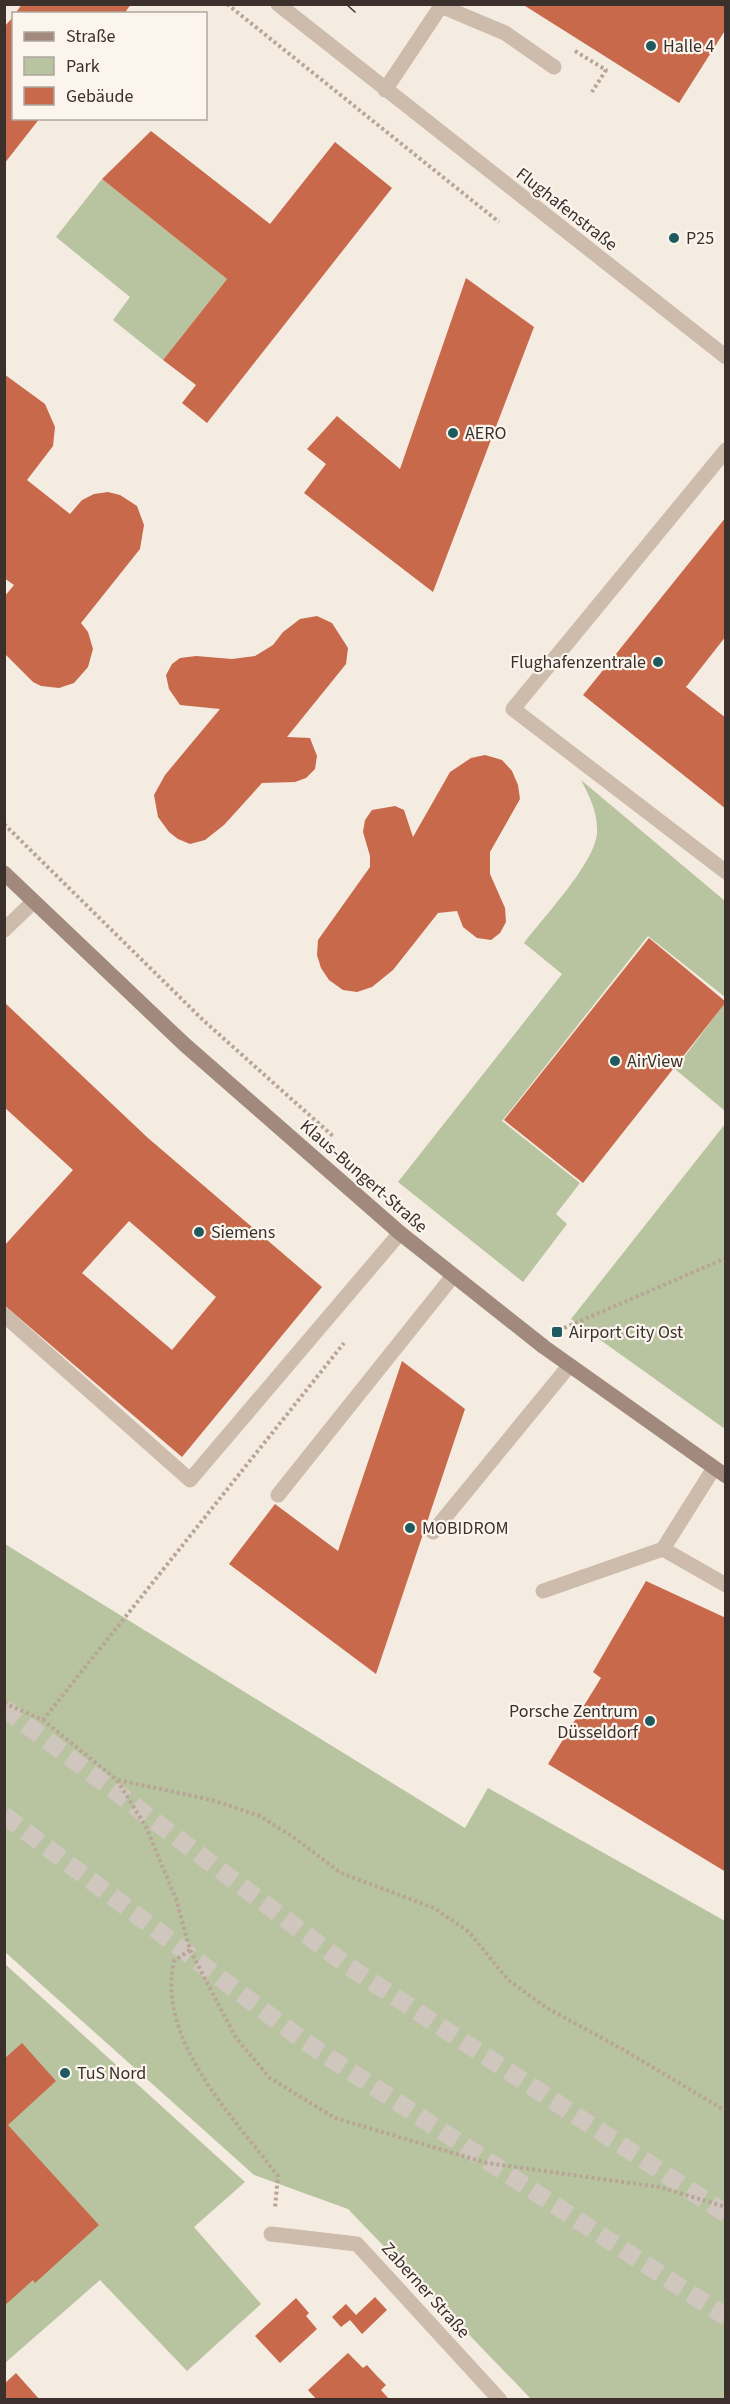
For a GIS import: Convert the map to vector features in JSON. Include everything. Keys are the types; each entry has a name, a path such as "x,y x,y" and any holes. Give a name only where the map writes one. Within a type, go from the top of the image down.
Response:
{"street":[{"name":"Flughafenstraße","path":"278,4 726,357"},
{"path":"385,90 440,5 505,33 554,67"},
{"path":"726,450 513,709 726,872"},
{"name":"Klaus-Bungert-Straße","path":"4,873 184,1044 400,1233 569,1366 720,1472"},
{"path":"4,930 33,902"},
{"path":"4,1315 189,1480 400,1233"},
{"path":"278,1495 453,1276"},
{"path":"433,1532 569,1366"},
{"path":"543,1591 663,1549 720,1472"},
{"path":"663,1549 726,1585"},
{"name":"Zaberner Straße","path":"272,2234 357,2244 500,2400"}],"path":[{"path":"227,4 499,222"},
{"path":"4,824 204,1021 336,1139"},
{"path":"544,1347 557,1332 726,1258"},
{"path":"43,1720 350,1335"},
{"path":"4,1702 43,1720 117,1780 146,1827 176,1899 190,1950 236,2038 270,2078 335,2118 487,2163 659,2187 726,2207"},
{"path":"117,1780 212,1800 260,1816 296,1839 341,1873 434,1908 469,1932 508,1980 547,2008 622,2049 726,2111"},
{"path":"190,1950 174,1961 171,1973 172,1995 179,2031 208,2085 278,2176 272,2234"}],"green space":[{"path":"102,179 227,279 163,360 113,320 130,297 56,237"},
{"path":"581,780 725,901 725,997 648,936 502,1121 580,1183 556,1214 567,1224 523,1282 398,1182 562,974 524,943 578,874 594,845 597,833 595,812"},
{"path":"725,1003 725,1111 675,1069"},
{"path":"725,1124 725,1429 571,1319"},
{"path":"5,1544 465,1828 488,1788 725,1921 725,2399 531,2399 348,2209 254,2175 5,1952"},
{"name":"TuS Nord","path":"5,1964 245,2182 194,2227 261,2304 187,2371 100,2280 5,2363"}],"building":[{"path":"22,4 131,4 125,12 16,12"},
{"name":"Halle 4","path":"522,4 726,4 726,29 679,103"},
{"path":"12,18 12,120 38,120 4,164 4,27"},
{"path":"151,131 270,224 335,142 392,188 207,423 182,403 196,385 163,360 227,279 102,179"},
{"name":"AERO","path":"466,278 534,327 433,592 304,493 326,464 307,449 337,416 400,469"},
{"path":"4,374 45,404 55,427 53,446 27,480 70,514 82,500 94,494 108,492 120,495 137,506 144,525 140,549 81,623 88,632 93,649 88,667 74,683 59,688 41,686 33,682 4,653 4,597 14,585 4,578"},
{"name":"Flughafenzentrale","path":"726,517 726,636 686,687 726,718 726,809 583,695"},
{"path":"317,616 332,623 348,648 346,664 287,737 310,738 317,756 315,769 306,778 295,782 262,783 224,825 205,840 190,844 178,839 169,832 158,817 154,795 165,775 220,709 180,705 169,689 166,675 172,664 180,658 196,656 232,659 255,656 273,645 283,632 300,619"},
{"path":"485,755 502,760 512,771 518,785 520,799 490,852 490,874 505,908 506,922 500,933 491,940 477,938 463,927 457,911 438,913 393,970 372,987 357,992 343,990 329,980 321,968 317,955 318,940 370,867 370,856 363,832 365,820 372,810 395,806 404,810 413,837 450,772 471,758"},
{"name":"AirView","path":"649,938 726,1002 583,1183 504,1120"},
{"name":"Siemens","path":"4,1002 148,1138 322,1287 182,1457 4,1305 4,1246 73,1170 4,1107","holes":["129,1221 216,1297 172,1350 82,1273"]},
{"path":"402,1361 465,1409 376,1674 229,1564 275,1504 338,1551"},
{"name":"Porsche Zentrum Düsseldorf","path":"646,1581 726,1618 726,1872 548,1764 601,1678 593,1672"},
{"path":"22,2043 56,2081 8,2125 99,2225 35,2283 33,2280 4,2306 4,2059"},
{"path":"375,2297 387,2310 362,2334 350,2320 341,2327 332,2317 346,2304 356,2315"},
{"path":"296,2298 309,2313 306,2316 317,2329 280,2363 255,2336"},
{"path":"348,2353 363,2368 367,2365 386,2385 381,2390 390,2400 317,2400 308,2390"},
{"path":"16,2373 40,2400 4,2400 4,2384"}],"tunnel":[{"path":"4,1708 348,1966 726,2214"},
{"path":"4,1815 301,2039 726,2317"}],"tram line":[{"path":"346,4 355,12"}],"place":[{"name":"Halle 4","path":"651,46"},
{"name":"P25","path":"674,238"},
{"name":"AERO","path":"453,433"},
{"name":"Flughafenzentrale","path":"658,662"},
{"name":"AirView","path":"615,1061"},
{"name":"Siemens","path":"199,1232"},
{"name":"Airport City Ost","path":"557,1332"},
{"name":"MOBIDROM","path":"410,1528"},
{"name":"Porsche Zentrum Düsseldorf","path":"650,1721"},
{"name":"TuS Nord","path":"65,2073"}]}
